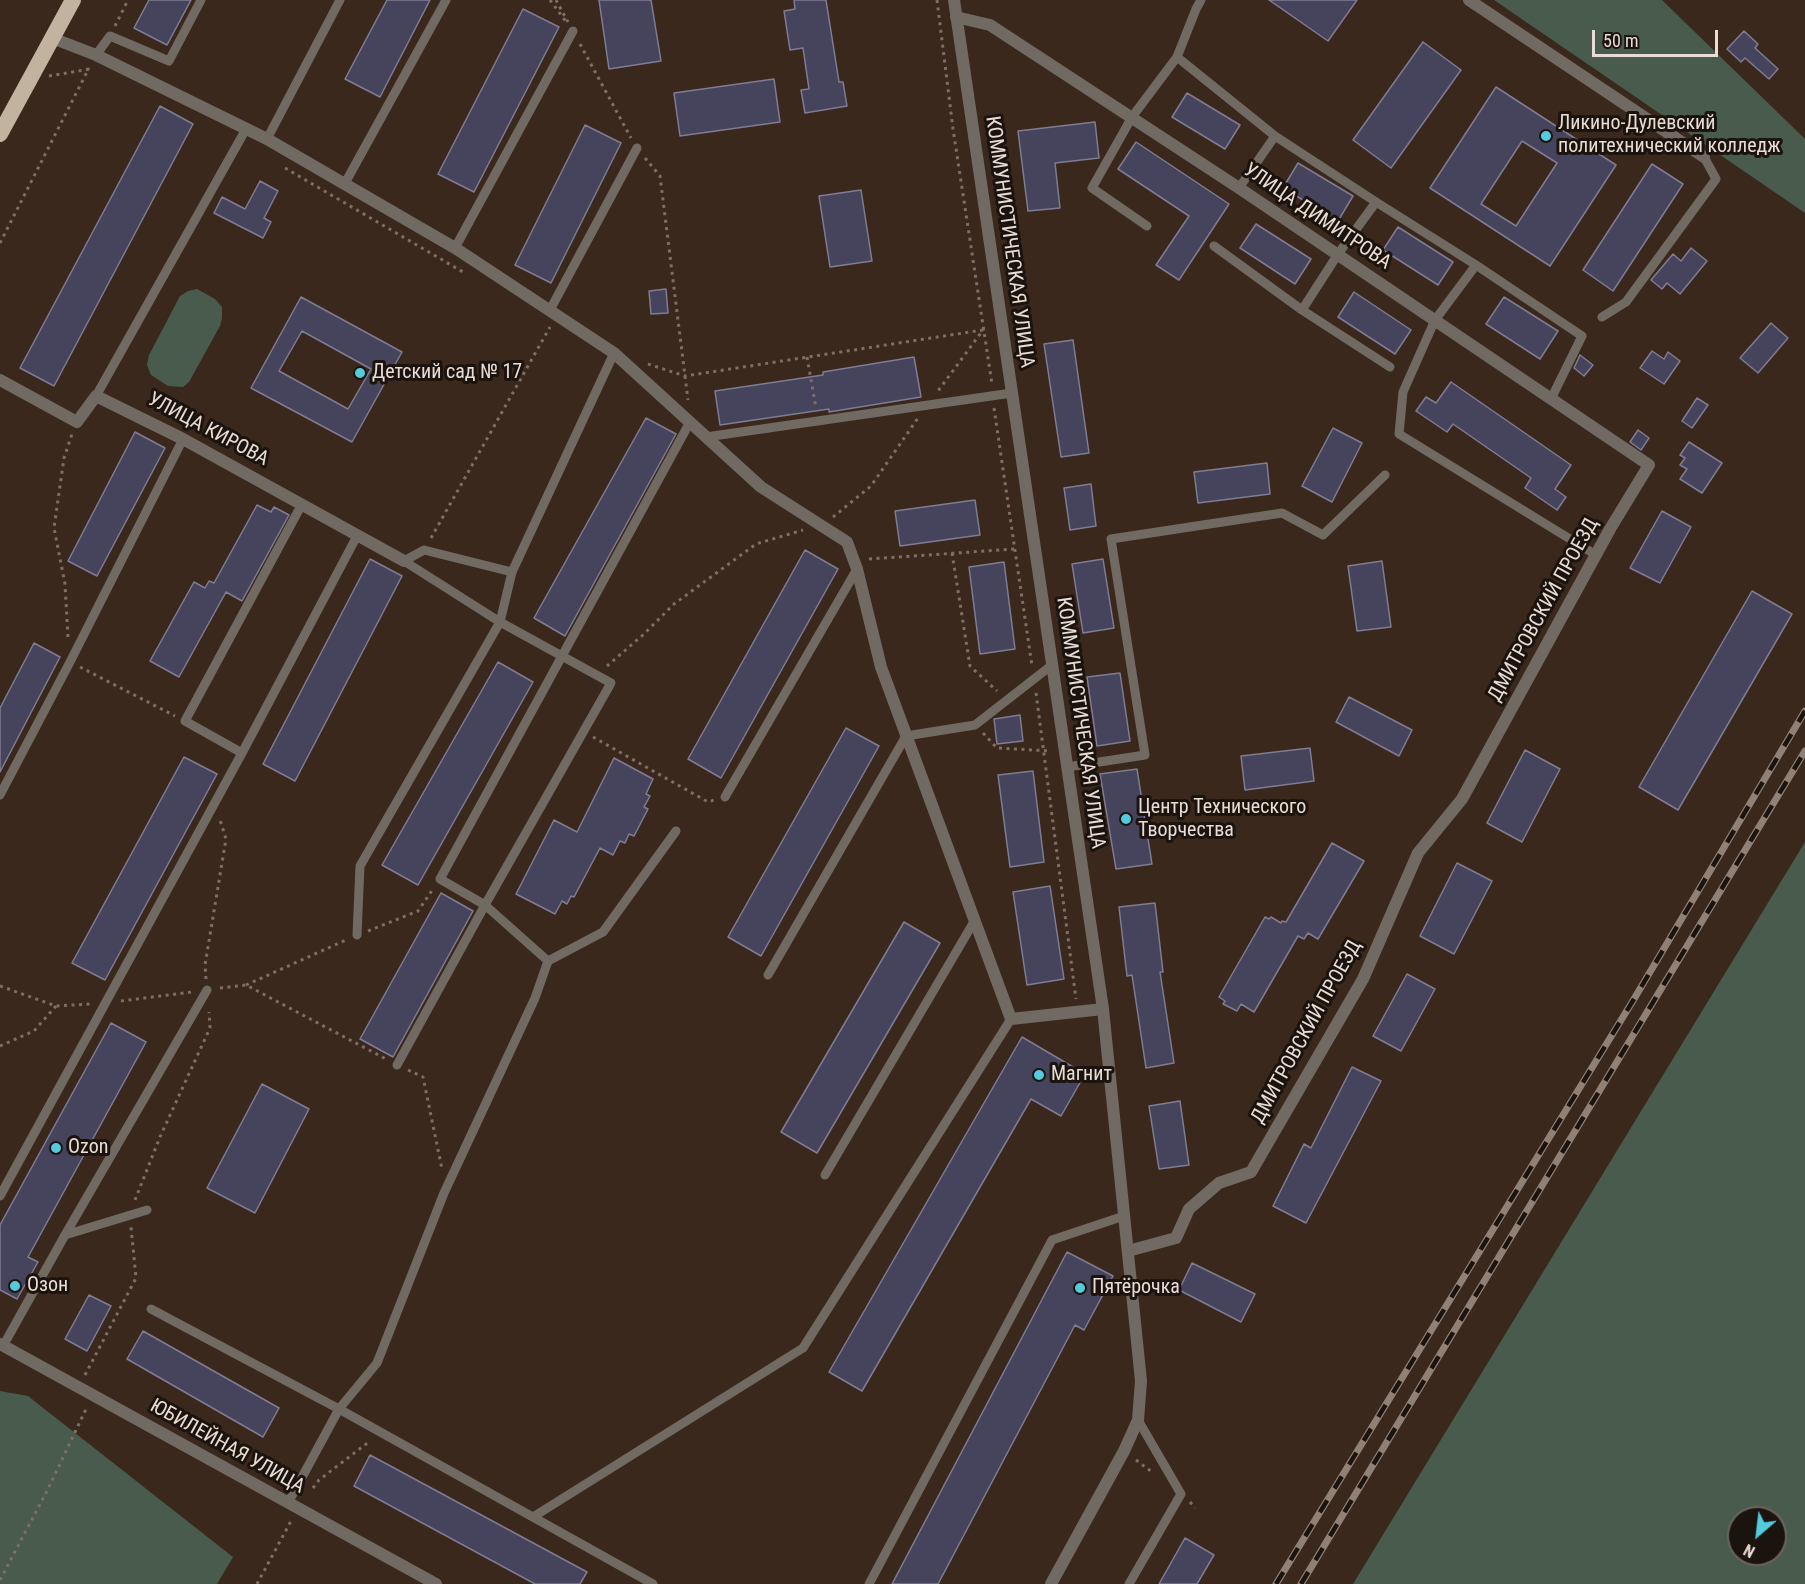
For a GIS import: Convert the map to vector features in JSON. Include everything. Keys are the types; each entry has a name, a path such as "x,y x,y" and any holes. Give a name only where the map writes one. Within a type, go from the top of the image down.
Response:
{"highway":[{"path":"0,134 73,0"}],"street":[{"name":"КОММУНИСТИЧЕСКАЯ УЛИЦА","path":"954,0 1103,1009 1141,1382 1138,1420 1124,1451 1051,1584"},
{"path":"1469,0 1704,157"},
{"name":"УЛИЦА ДИМИТРОВА","path":"956,17 990,25 1338,254 1649,465"},
{"path":"52,38 96,55 267,139 455,248 614,353 761,487 847,542 856,565 881,667 1011,1019 1103,1009"},
{"path":"0,380 76,422 96,396"},
{"name":"УЛИЦА КИРОВА","path":"96,396 183,439 404,561"},
{"name":"ДМИТРОВСКИЙ ПРОЕЗД","path":"1128,1251 1176,1238 1189,1209 1219,1183 1251,1172 1363,979 1418,853 1462,799 1596,555 1649,465"},
{"name":"ЮБИЛЕЙНАЯ УЛИЦА","path":"2,1345 436,1584"}],"lane":[{"path":"96,55 110,36 169,62 201,0"},
{"path":"267,139 340,0"},
{"path":"344,185 446,0"},
{"path":"1147,226 1092,188 1132,117 1177,57 1201,0"},
{"path":"455,248 573,31"},
{"path":"1177,57 1275,136 1476,264 1582,336 1551,399"},
{"path":"96,396 246,129"},
{"path":"1239,188 1275,136"},
{"path":"550,310 637,148"},
{"path":"1602,317 1626,302 1716,179 1704,157"},
{"path":"1302,310 1338,254 1376,202"},
{"path":"1214,246 1302,310 1390,367"},
{"path":"1476,264 1435,320 1402,392 1399,434 1596,555"},
{"path":"357,935 360,866 501,622 512,573 614,353"},
{"path":"706,437 1011,393"},
{"path":"548,961 485,905 440,879 563,658 690,422"},
{"path":"0,795 183,439"},
{"path":"1067,767 1145,755 1111,539 1281,513 1323,535 1385,475"},
{"path":"242,753 185,721 302,504"},
{"path":"0,1196 242,753 357,536"},
{"path":"397,1065 612,683 501,622 404,561 424,550 512,573"},
{"path":"725,797 856,565"},
{"path":"768,975 906,736 975,725 1052,665"},
{"path":"288,1503 339,1409 377,1363 446,1189 535,998 548,961 603,932 676,831"},
{"path":"825,1174 975,920"},
{"path":"2,1345 207,990"},
{"path":"532,1517 803,1348 1011,1019"},
{"path":"65,1235 147,1210"},
{"path":"869,1584 1052,1240 1124,1216"},
{"path":"151,1309 339,1409 653,1584"},
{"path":"1129,1584 1181,1494 1138,1420"}],"path":[{"path":"110,36 129,0"},
{"path":"550,0 573,31"},
{"path":"556,0 637,148 660,176 690,422"},
{"path":"937,0 953,129 993,390"},
{"path":"0,243 89,68"},
{"path":"47,76 89,68 100,73"},
{"path":"281,165 463,272"},
{"path":"424,550 552,324"},
{"path":"644,363 685,376 983,330"},
{"path":"597,675 674,604 756,544 822,526 871,486 983,330"},
{"path":"807,357 818,421"},
{"path":"994,404 1034,679 1078,1012"},
{"path":"76,422 64,458 54,528 65,584 70,662 185,721"},
{"path":"856,565 952,553 1035,547"},
{"path":"952,553 970,666 1007,700"},
{"path":"975,725 997,748 1065,752"},
{"path":"584,732 708,802 725,797"},
{"path":"78,1387 136,1278 129,1215 160,1137 210,1028 205,965 226,839 214,804"},
{"path":"0,986 56,1006 105,1003 246,985 423,1077 446,1189"},
{"path":"0,1046 34,1030 56,1006"},
{"path":"0,1580 47,1491 93,1395"}],"green space":[{"path":"1494,0 1662,0 1805,139 1805,213"},
{"path":"197,289 215,299 222,307 220,326 189,382 183,387 168,386 151,375 147,365 149,355 180,296"},
{"path":"1805,842 1805,1584 1353,1584"},
{"path":"0,1391 28,1396 233,1557 217,1584 0,1584"}],"building":[{"path":"149,0 191,0 167,45 134,28"},
{"path":"387,0 430,0 380,97 345,79"},
{"path":"599,0 651,0 661,61 609,69"},
{"path":"794,0 826,0 839,82 843,82 847,106 805,113 801,90 809,89 803,48 790,50 784,11 795,9"},
{"path":"1269,0 1357,0 1328,41"},
{"path":"523,9 559,27 474,192 438,174"},
{"path":"1744,31 1758,44 1755,48 1778,69 1769,79 1745,58 1741,62 1727,49"},
{"path":"1423,42 1461,70 1391,168 1353,140"},
{"path":"774,79 780,122 680,136 674,93"},
{"path":"1496,87 1616,165 1550,266 1430,188","holes":["1522,141 1557,163 1516,226 1481,204"]},
{"path":"1187,93 1240,125 1225,149 1172,117"},
{"path":"160,106 193,124 54,386 20,368"},
{"path":"1095,122 1099,158 1055,163 1060,208 1028,211 1018,131"},
{"path":"585,125 621,143 551,283 515,265"},
{"path":"1136,142 1229,204 1179,280 1156,265 1189,216 1118,169"},
{"path":"1298,163 1353,196 1338,221 1283,188"},
{"path":"1652,164 1683,184 1613,291 1583,270"},
{"path":"260,181 278,191 264,218 271,222 263,238 214,213 222,197 245,209"},
{"path":"861,190 872,261 830,267 819,196"},
{"path":"1256,224 1311,259 1295,284 1240,248"},
{"path":"1398,227 1453,262 1438,285 1383,250"},
{"path":"1691,248 1707,261 1680,294 1667,283 1662,289 1651,280 1673,254 1681,261"},
{"path":"666,289 668,313 651,314 649,291"},
{"path":"1354,292 1411,330 1395,354 1338,317"},
{"path":"301,297 402,352 352,442 251,388","holes":["302,331 371,369 348,409 279,371"]},
{"path":"1504,297 1558,331 1540,359 1486,324"},
{"path":"1771,323 1788,338 1758,373 1740,358"},
{"path":"1073,340 1089,453 1061,457 1044,344"},
{"path":"1652,351 1664,359 1668,352 1680,361 1664,384 1640,368"},
{"path":"1580,355 1593,365 1584,376 1574,368"},
{"path":"914,357 921,397 829,412 829,409 720,425 715,391 823,375 823,372"},
{"path":"1451,382 1571,465 1555,489 1566,497 1557,510 1525,488 1531,478 1453,424 1447,432 1416,411 1426,397 1436,403"},
{"path":"1697,398 1708,405 1692,428 1682,421"},
{"path":"646,418 676,434 565,636 534,618"},
{"path":"1333,428 1362,443 1332,502 1302,486"},
{"path":"1638,430 1649,438 1641,450 1630,442"},
{"path":"135,432 165,448 97,576 68,561"},
{"path":"1689,442 1722,463 1702,493 1680,479 1687,469 1680,465 1685,458 1680,455"},
{"path":"1267,463 1270,494 1198,503 1194,472"},
{"path":"1091,484 1096,526 1070,530 1064,488"},
{"path":"975,500 980,535 900,546 895,511"},
{"path":"257,505 271,512 274,507 289,515 242,601 226,592 179,677 150,661 194,582 205,588 209,581 214,583"},
{"path":"1662,511 1691,527 1660,583 1630,568"},
{"path":"805,550 838,569 721,778 688,759"},
{"path":"370,559 402,576 295,781 263,764"},
{"path":"1103,559 1114,628 1083,633 1072,564"},
{"path":"1382,561 1391,627 1357,631 1348,566"},
{"path":"1004,562 1015,649 980,654 969,567"},
{"path":"1752,591 1792,614 1678,810 1639,787"},
{"path":"34,643 60,657 0,772 0,708"},
{"path":"498,662 533,682 418,885 382,865"},
{"path":"1120,673 1130,741 1097,746 1087,677"},
{"path":"1349,697 1412,730 1399,756 1336,722"},
{"path":"1020,715 1023,741 997,744 994,719"},
{"path":"846,728 879,746 761,956 728,937"},
{"path":"1310,748 1314,781 1245,790 1241,756"},
{"path":"1525,750 1560,769 1522,842 1487,823"},
{"path":"184,757 217,774 105,980 72,963"},
{"path":"614,758 653,779 646,794 650,796 644,807 648,809 634,836 629,834 625,843 620,841 613,855 600,848 574,897 571,896 567,904 562,901 555,914 516,894 554,820 577,832"},
{"name":"Центр Технического Творчества","path":"1137,769 1152,864 1116,869 1100,774"},
{"path":"1033,771 1044,862 1010,867 998,775"},
{"path":"1332,843 1364,861 1318,939 1308,933 1304,939 1298,936 1254,1012 1241,1004 1237,1011 1223,1004 1225,1001 1219,997 1265,917 1269,919 1271,917 1281,923 1286,922"},
{"path":"1457,863 1492,881 1454,954 1420,936"},
{"path":"1050,886 1064,979 1027,985 1013,892"},
{"path":"441,893 473,911 393,1057 360,1039"},
{"path":"1155,903 1163,972 1160,972 1174,1063 1146,1068 1132,975 1127,976 1119,907"},
{"path":"904,922 940,943 817,1153 781,1132"},
{"path":"1407,974 1435,989 1401,1051 1373,1036"},
{"path":"111,1023 146,1042 28,1257 38,1262 17,1299 0,1290 0,1225"},
{"path":"1022,1037 1085,1074 1061,1116 1031,1099 862,1391 829,1372"},
{"path":"1352,1067 1381,1081 1306,1223 1273,1206 1304,1144 1311,1148"},
{"path":"262,1084 309,1109 255,1213 207,1188"},
{"path":"1180,1101 1189,1165 1159,1169 1149,1106"},
{"path":"1067,1252 1113,1276 1084,1330 1075,1325 938,1584 892,1584"},
{"path":"1192,1263 1255,1294 1241,1322 1179,1290"},
{"path":"89,1295 111,1306 87,1351 65,1339"},
{"path":"143,1331 279,1408 263,1437 127,1359"},
{"path":"370,1455 587,1572 580,1584 535,1584 354,1486"},
{"path":"1185,1538 1214,1555 1197,1584 1159,1584"}],"railway":[{"path":"1276,1584 1634,999 1805,711"},
{"path":"1301,1584 1805,751"}],"place":[{"name":"Ликино-Дулевский политехнический колледж","path":"1546,136"},
{"name":"Детский сад № 17","path":"360,373"},
{"name":"Центр Технического Творчества","path":"1126,819"},
{"name":"Магнит","path":"1039,1075"},
{"name":"Ozon","path":"56,1148"},
{"name":"Озон","path":"15,1286"},
{"name":"Пятёрочка","path":"1080,1288"}]}
